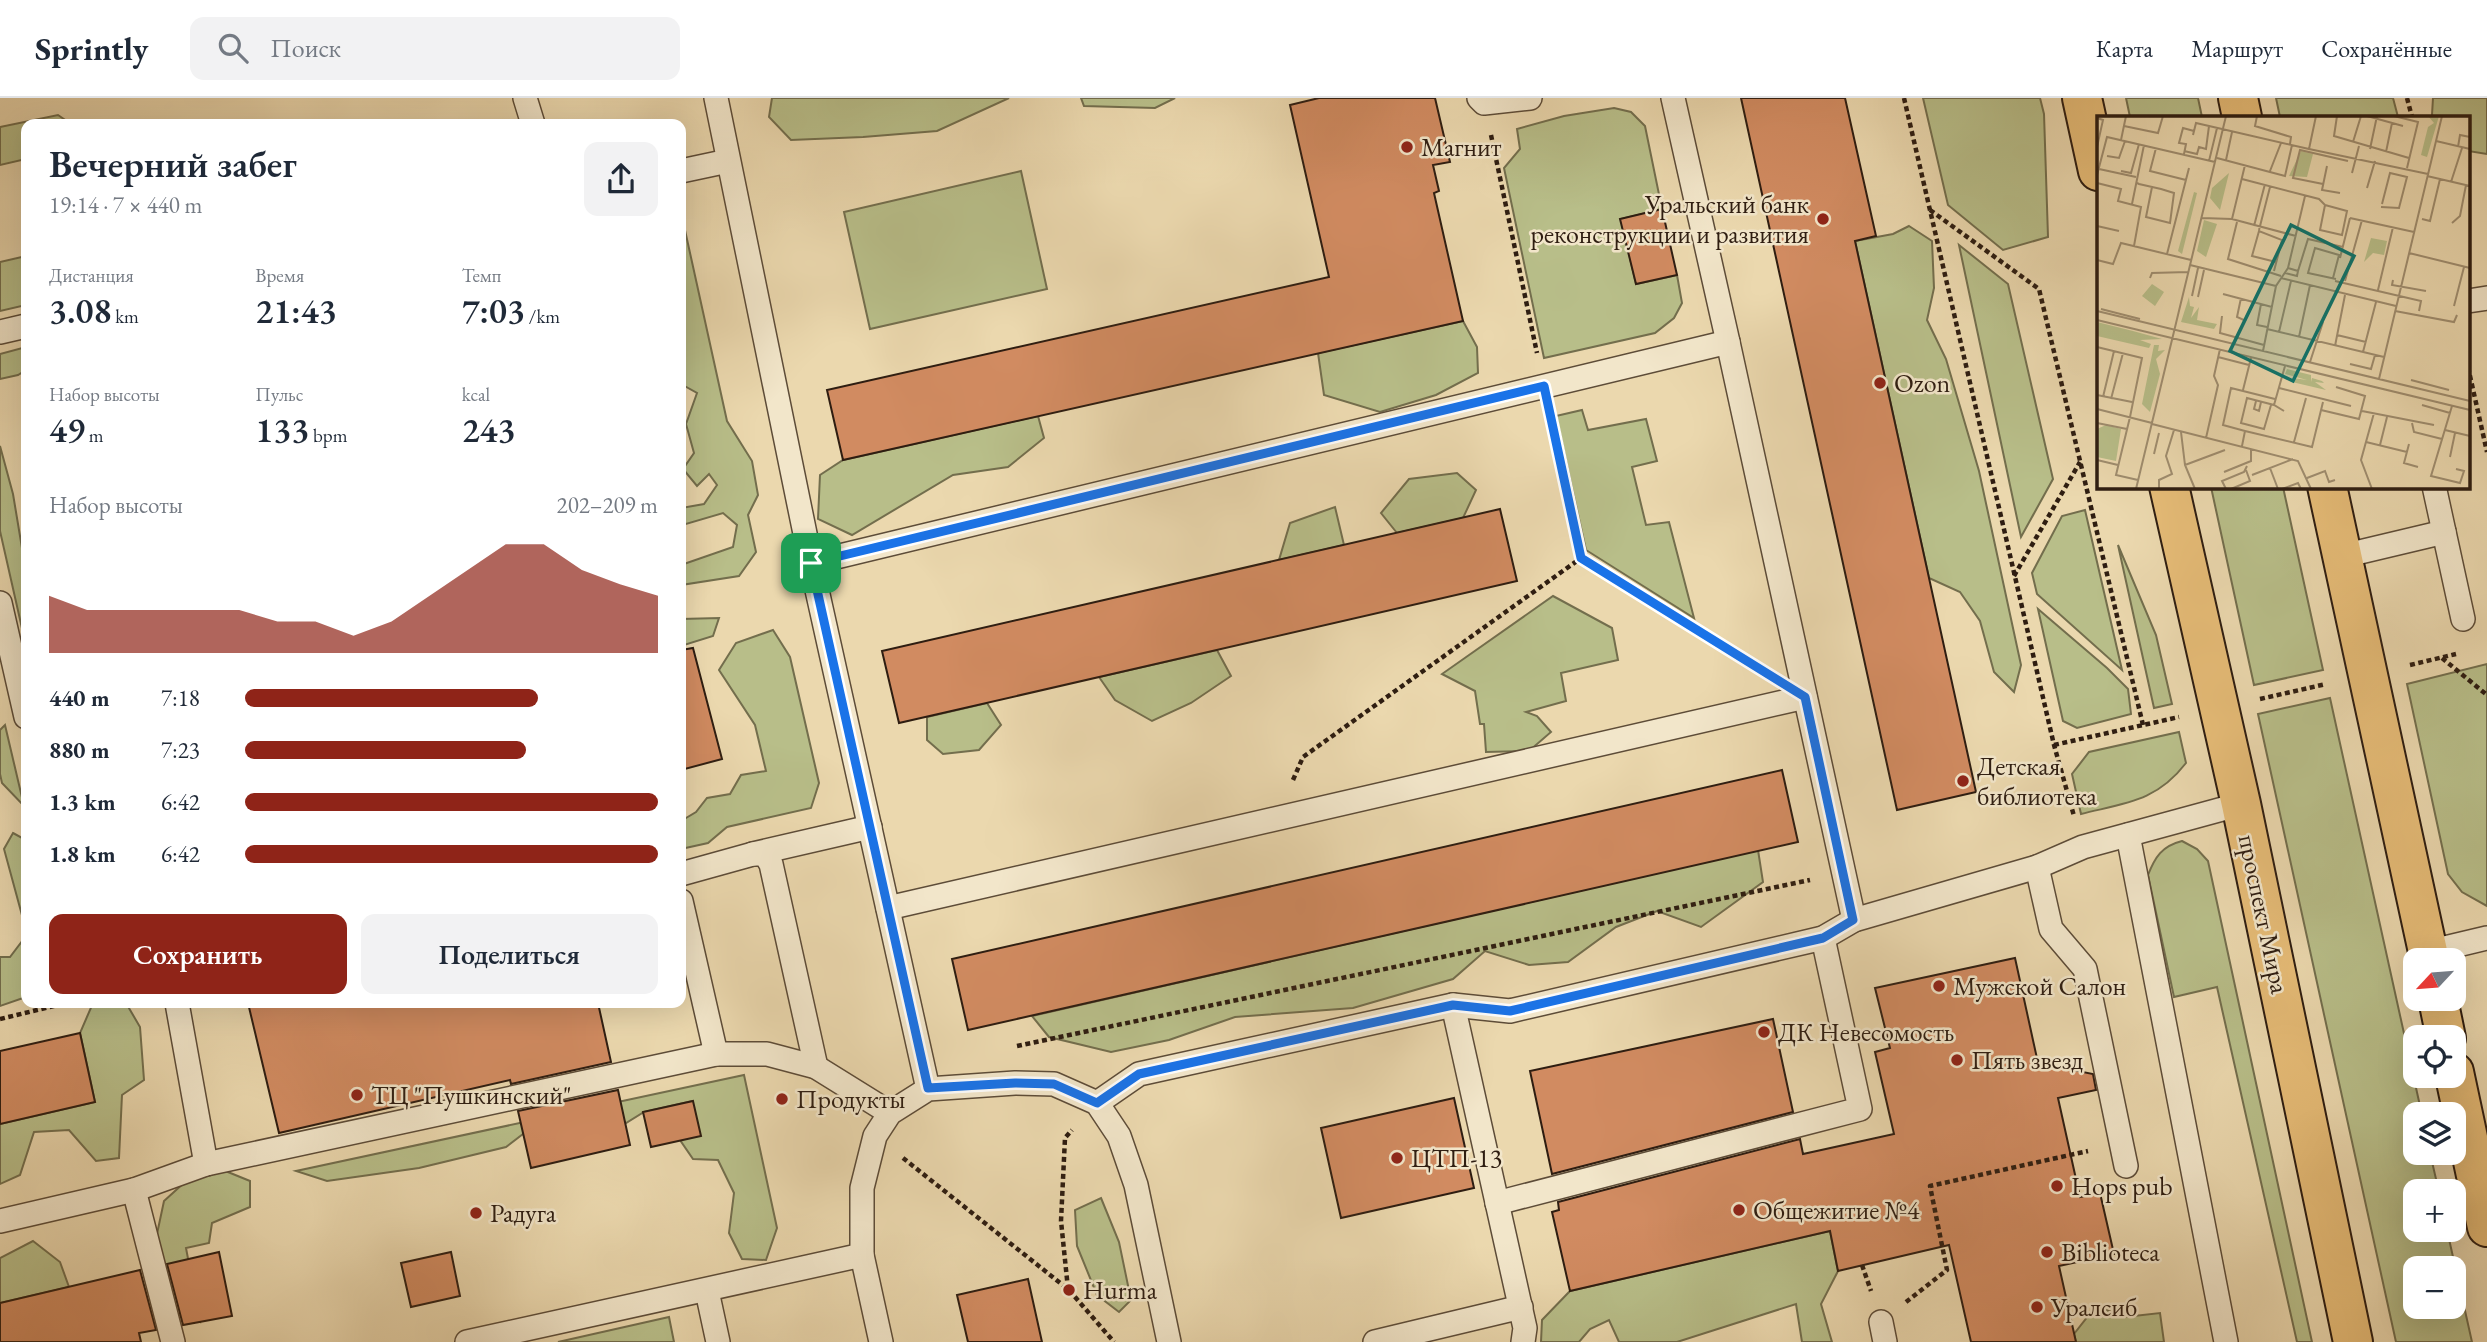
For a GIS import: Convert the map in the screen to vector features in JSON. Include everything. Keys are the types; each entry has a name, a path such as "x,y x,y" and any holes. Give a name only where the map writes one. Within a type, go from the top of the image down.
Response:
{"main road":[{"path":"2082,98 2097,166"},
{"path":"2238,98 2242,116"},
{"name":"проспект Мира","path":"2169,488 2241,804 2353,1342"},
{"path":"2327,488 2427,948"},
{"path":"2457,1088 2487,1227"}],"lane":[{"path":"526,98 532,119"},
{"path":"716,98 811,563 928,1088"},
{"path":"1482,101 1530,98"},
{"path":"1673,98 1853,920"},
{"path":"686,170 728,161"},
{"path":"0,332 21,327"},
{"path":"811,563 1728,342"},
{"path":"2434,488 2463,619"},
{"path":"2343,556 2444,532"},
{"path":"0,603 21,695"},
{"path":"888,908 1805,697"},
{"path":"1097,1103 1139,1074 1453,1005 1510,1011 1823,938 1853,920 2037,867 2083,847 2241,804"},
{"path":"686,873 754,853 870,827"},
{"path":"2128,835 2226,1342"},
{"path":"754,853 765,855 771,864 816,1067"},
{"path":"2037,867 2051,929 2085,969 2124,1155"},
{"path":"686,923 716,1054"},
{"path":"1497,1203 1860,1109 1823,938"},
{"path":"2458,948 2487,939"},
{"path":"1453,1005 1521,1307 1525,1328 1523,1342"},
{"path":"178,1008 206,1164"},
{"path":"0,1221 134,1190 206,1164 716,1054 767,1054 816,1067 890,1112"},
{"path":"881,1342 862,1255 862,1188 875,1136 890,1112 928,1088 1015,1083 1054,1084 1097,1103 1119,1136 1136,1185 1169,1342"},
{"path":"134,1190 173,1342"},
{"path":"467,1342 862,1255"},
{"path":"707,1291 718,1342"},
{"path":"1375,1342 1521,1307"}],"path":[{"path":"1903,98 2054,745 2083,847"},
{"path":"2407,98 2412,116"},
{"path":"1482,101 1581,558 1805,697"},
{"path":"1930,210 2039,289 2143,725"},
{"path":"2470,376 2487,452"},
{"path":"2014,576 2080,461"},
{"path":"1277,818 1303,757 1581,558"},
{"path":"2054,745 2464,652"},
{"path":"2441,657 2487,695"},
{"path":"1016,1046 1844,873"},
{"path":"0,1019 45,1008"},
{"path":"1069,1290 1061,1221 1065,1138 1097,1103"},
{"path":"875,1136 1069,1290 1114,1342"},
{"path":"1883,1332 1947,1270 1930,1186 2124,1155"}],"green space":[{"path":"772,98 1009,98 937,131 791,140 769,117"},
{"path":"1081,98 1175,98 1155,108 1084,106"},
{"path":"1923,98 2040,98 2044,114 2048,237 2003,250 1948,205"},
{"path":"2126,98 2198,98 2202,116 2130,116"},
{"path":"2276,98 2393,98 2398,116 2280,116"},
{"path":"2433,98 2487,98 2487,154 2470,151 2470,116 2432,115"},
{"path":"1614,108 1631,112 1645,126 1662,209 1621,219 1636,284 1677,275 1682,303 1674,318 1655,333 1544,358 1504,168 1520,149 1517,129 1564,116"},
{"path":"58,115 64,119 39,119"},
{"path":"21,123 21,160 0,165 0,127"},
{"path":"1021,171 1047,289 870,329 844,212"},
{"path":"1909,226 1932,241 1934,288 1927,320 1946,359 1979,471 2021,665 2014,692 1994,672 1980,621 1960,592 1929,578 1855,241 1893,234"},
{"path":"686,235 727,421 752,461 758,495 748,515 756,552 739,576 686,584 686,563 733,547 737,525 723,513 686,524 686,507 704,504 717,485 709,474 697,486 686,473 686,465 694,453 686,424 697,393 686,387"},
{"path":"1959,245 2008,284 2053,479 2021,537"},
{"path":"21,257 21,306 0,311 0,262"},
{"path":"1463,321 1477,347 1478,373 1436,395 1380,412 1324,395 1318,353"},
{"path":"21,348 21,373 0,379 0,354"},
{"path":"1582,410 1588,430 1646,419 1657,461 1632,467 1646,525 1669,522 1694,618 1586,550 1556,416"},
{"path":"1038,416 1044,438 1008,467 953,475 852,535 818,519 820,475 843,460"},
{"path":"0,446 13,494 21,542 21,624 0,531"},
{"path":"1457,473 1476,490 1463,518 1397,533 1381,513 1409,479"},
{"path":"2211,488 2283,488 2323,670 2254,685"},
{"path":"1335,507 1344,545 1279,560 1290,523"},
{"path":"2085,510 2122,670 2037,594 2032,573 2062,516"},
{"path":"2118,545 2156,635 2172,704 2154,708"},
{"path":"1553,596 1612,628 1618,660 1561,673 1566,701 1526,712 1537,716 1551,732 1529,751 1486,752 1484,724 1480,724 1475,691 1442,674"},
{"path":"2038,609 2128,689 2131,714 2077,728 2063,721"},
{"path":"719,618 713,636 686,644 686,619"},
{"path":"773,630 790,657 819,783 811,808 727,827 708,843 686,848 686,818 696,812 707,798 730,794 741,775 766,771 755,725 719,670 736,643"},
{"path":"1217,650 1231,676 1191,703 1152,721 1115,700 1099,677"},
{"path":"2487,664 2487,906 2462,892 2448,874 2407,684"},
{"path":"2330,698 2403,1029 2403,1088 2416,1088 2419,1102 2403,1102 2403,1165 2433,1165 2436,1179 2403,1179 2403,1242 2450,1242 2453,1256 2403,1256 2403,1319 2466,1319 2466,1315 2472,1342 2396,1342 2258,714"},
{"path":"987,703 1001,725 979,750 943,754 927,740 927,717"},
{"path":"5,725 21,803 2,783 0,730"},
{"path":"2179,732 2186,763 2175,776 2139,799 2081,814 2072,774 2089,752"},
{"path":"13,833 21,837 21,912 4,849"},
{"path":"2182,841 2197,849 2208,861 2312,1342 2297,1342 2217,987 2174,997 2148,875 2160,853"},
{"path":"1758,850 1763,882 1701,927 1657,911 1616,927 1568,962 1529,965 1485,951 1453,979 1353,1008 1235,1017 1169,1040 1111,1052 1049,1037 1032,1016"},
{"path":"21,943 21,999 0,1006 0,957 10,957"},
{"path":"91,1008 129,1008 140,1027 144,1080 122,1095 119,1158 96,1161 69,1130 34,1132 20,1175 0,1184 0,1124 95,1102 80,1033"},
{"path":"744,1075 777,1228 766,1260 742,1259 729,1233 734,1193 718,1160 693,1159 680,1140 692,1101 644,1112 610,1133 523,1134 506,1147 419,1168 327,1181 296,1171"},
{"path":"223,1170 250,1181 250,1207 212,1223 209,1243 186,1248 200,1322 169,1312 154,1248 164,1201 185,1182"},
{"path":"1101,1198 1119,1242 1131,1300 1119,1312 1097,1295 1077,1246 1075,1210"},
{"path":"1830,1231 1838,1271 1821,1304 1832,1342 1802,1342 1796,1304 1677,1342 1619,1342 1609,1320 1590,1329 1579,1342 1541,1342 1542,1320 1570,1291"},
{"path":"33,1241 60,1262 69,1287 0,1303 0,1258"},
{"path":"2096,1306 2125,1317 2160,1313 2164,1342 2076,1342 2074,1334"},
{"path":"669,1317 674,1342 558,1342"}],"building":[{"path":"1319,98 1435,98 1450,162 1433,165 1439,191 1434,193 1463,321 843,460 827,390 1329,277 1290,105"},
{"path":"1741,98 1845,98 1876,236 1855,241 1976,792 1897,810"},
{"path":"1662,209 1677,275 1636,284 1620,219"},
{"path":"1500,509 1517,581 899,723 882,651"},
{"path":"693,648 722,759 686,769 686,649"},
{"path":"1782,770 1798,842 968,1030 952,959"},
{"path":"2015,958 2038,1063 2093,1074 2096,1090 2058,1098 2080,1197 2100,1193 2114,1254 2059,1266 2076,1342 1971,1342 1949,1245 1838,1271 1830,1231 1570,1291 1552,1212 1559,1210 1558,1202 1800,1139 1803,1154 1894,1134 1875,1052 1890,1048 1875,988"},
{"name":"ТЦ \"Пушкинский\"","path":"249,1008 599,1008 611,1062 511,1084 510,1080 279,1133"},
{"path":"1773,1019 1793,1112 1552,1174 1530,1071"},
{"path":"80,1033 95,1102 0,1124 0,1051"},
{"path":"618,1090 630,1145 531,1168 518,1111"},
{"name":"ЦТП-13","path":"1454,1098 1474,1188 1341,1218 1321,1128"},
{"path":"693,1101 701,1136 651,1147 643,1112"},
{"path":"219,1252 232,1316 183,1325 167,1264"},
{"path":"451,1252 460,1296 411,1307 401,1263"},
{"path":"140,1270 156,1330 139,1333 141,1342 0,1342 0,1303"},
{"path":"1028,1279 1042,1342 968,1342 957,1295"}],"place":[{"name":"Магнит","path":"1407,147"},
{"name":"Уральский банк реконструкции и развития","path":"1823,219"},
{"name":"Ozon","path":"1880,383"},
{"name":"Детская библиотека","path":"1963,781"},
{"name":"Мужской Салон","path":"1939,986"},
{"name":"ДК Невесомость","path":"1764,1032"},
{"name":"Пять звезд","path":"1957,1060"},
{"name":"ТЦ \"Пушкинский\"","path":"357,1095"},
{"name":"Продукты","path":"782,1099"},
{"name":"ЦТП-13","path":"1397,1158"},
{"name":"Hops pub","path":"2057,1186"},
{"name":"Общежитие №4","path":"1739,1210"},
{"name":"Радуга","path":"476,1213"},
{"name":"Biblioteca","path":"2047,1252"},
{"name":"Hurma","path":"1069,1290"},
{"name":"Уралсиб","path":"2037,1307"}],"route":[{"path":"1544,386 1581,558 1805,697 1853,920 1823,938 1510,1011 1453,1005 1139,1074 1097,1103 1054,1084 1015,1083 928,1088 811,563 1544,386"}]}
